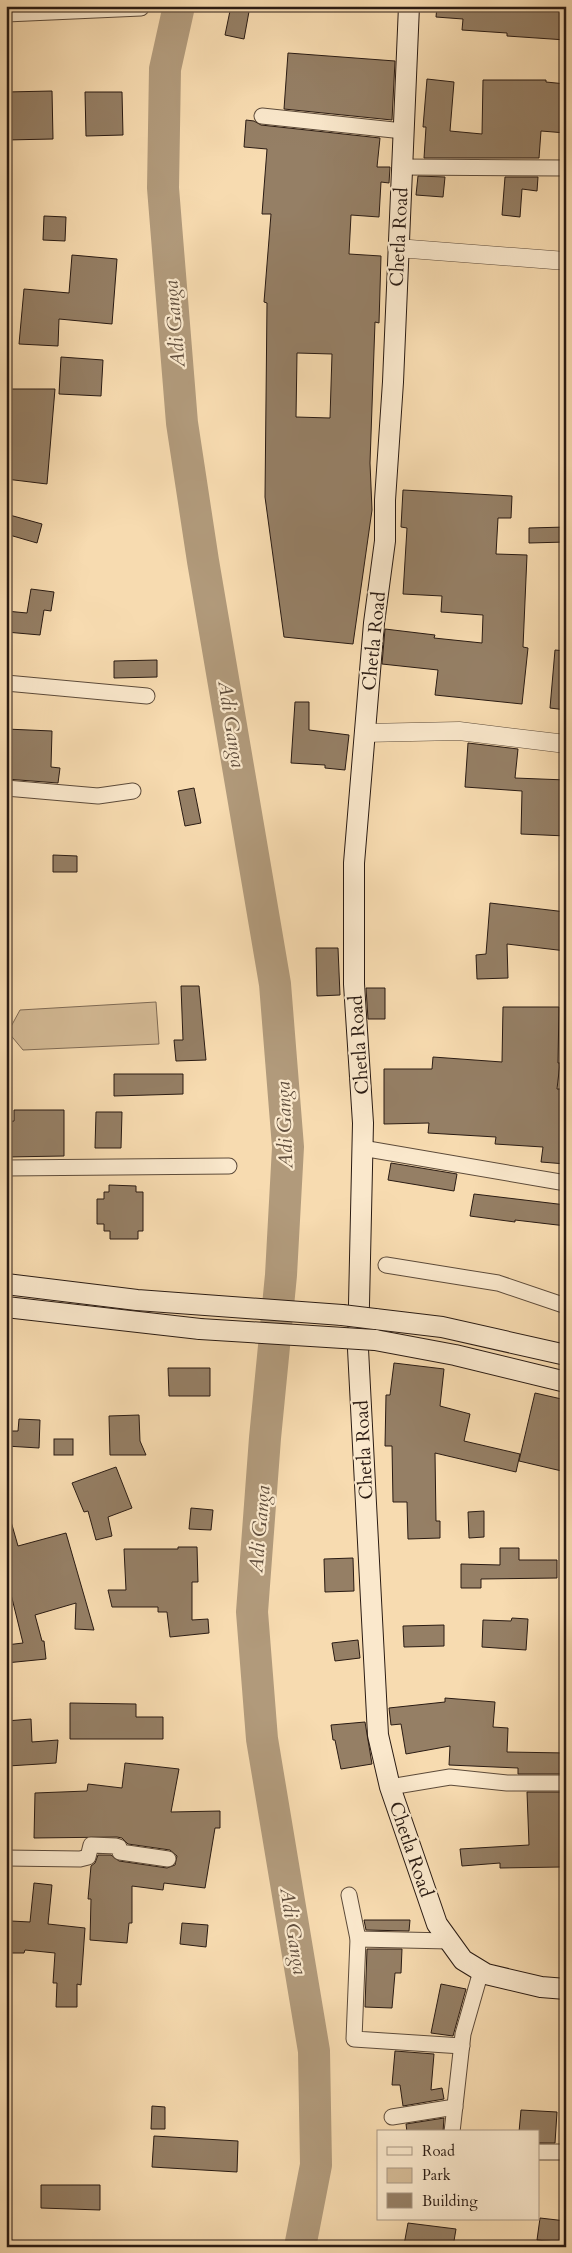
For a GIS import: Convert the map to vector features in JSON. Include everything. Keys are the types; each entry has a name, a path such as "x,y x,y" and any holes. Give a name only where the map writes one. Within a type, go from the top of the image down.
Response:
{"main road":[{"name":"Chetla Road","path":"408,6 393,382 385,500 385,541 374,623 354,863 354,984 362,1123 358,1349 378,1735 390,1787 438,1924 463,1960 486,1974 541,1987 566,1989"},
{"path":"6,1284 137,1300 375,1319 442,1328 566,1355"},
{"path":"6,1307 200,1329 375,1340 455,1354 566,1382"}],"street":[{"path":"6,14 141,8"},
{"path":"262,116 403,131"},
{"path":"401,168 566,168"},
{"path":"397,248 566,261"},
{"path":"6,683 147,696"},
{"path":"364,733 459,731 566,744"},
{"path":"6,788 98,796 133,791"},
{"path":"362,1148 566,1183"},
{"path":"6,1168 230,1166"},
{"path":"386,1265 498,1283 566,1306"},
{"path":"390,1787 450,1777 507,1783 566,1784"},
{"path":"6,1858 80,1860 88,1857 91,1845 116,1846 119,1847 120,1852 168,1859"},
{"path":"349,1895 358,1939 354,2039 462,2046"},
{"path":"358,1939 449,1941"},
{"path":"452,2130 462,2046 481,1970"},
{"path":"392,2117 455,2107"},
{"path":"540,2152 566,2152"}],"green space":[{"path":"566,394 566,513 561,513"},
{"path":"156,1002 159,1044 23,1050 8,1032 20,1010"}],"building":[{"path":"231,6 250,6 244,39 225,35"},
{"path":"437,6 566,8 566,40 507,36 507,33 462,30 463,19 436,17"},
{"path":"288,53 395,61 392,120 284,109"},
{"path":"427,79 454,82 450,131 482,134 483,80 546,80 546,82 566,84 566,133 541,131 539,158 424,158 426,127 423,127"},
{"path":"52,91 53,139 6,140 6,92"},
{"path":"85,92 122,92 123,135 86,136"},
{"path":"246,120 254,121 261,125 380,138 377,167 390,167 389,183 381,182 379,217 351,215 349,254 381,256 379,323 375,322 370,463 372,510 353,644 284,637 265,497 267,303 264,302 271,214 262,214 267,149 244,147","holes":["297,353 332,354 330,418 296,417"]},
{"path":"418,176 445,177 443,197 416,195"},
{"path":"505,177 538,177 537,191 522,189 520,217 502,215"},
{"path":"44,216 66,217 65,241 43,240"},
{"path":"72,255 117,259 112,324 59,319 58,346 19,344 24,289 69,293"},
{"path":"61,357 103,360 101,396 59,394"},
{"path":"6,389 55,389 47,484 6,479"},
{"path":"403,490 512,496 511,518 498,518 496,554 527,555 523,647 528,648 522,704 435,695 438,670 382,664 385,629 435,635 434,638 482,643 483,615 441,612 442,596 403,594 407,528 401,527"},
{"path":"6,514 42,524 37,543 6,534"},
{"path":"566,527 566,542 529,543 529,528"},
{"path":"31,589 54,592 51,611 44,610 40,635 6,632 6,611 27,613"},
{"path":"555,650 566,651 566,710 550,708"},
{"path":"157,660 157,677 114,678 114,661"},
{"path":"295,702 309,702 309,730 349,735 345,770 325,768 325,765 291,763"},
{"path":"6,729 52,731 51,767 60,768 58,783 6,779"},
{"path":"468,743 518,749 515,778 566,780 566,836 521,834 522,791 465,787"},
{"path":"194,788 201,823 185,826 178,791"},
{"path":"53,855 77,856 77,872 53,872"},
{"path":"490,903 566,912 566,951 507,944 508,978 477,979 476,955 486,954"},
{"path":"316,948 338,948 340,995 317,996"},
{"path":"181,986 199,986 206,1060 176,1061 174,1040 183,1040"},
{"path":"366,988 385,988 385,1019 368,1019"},
{"path":"503,1007 559,1007 558,1063 560,1063 557,1089 566,1089 566,1164 541,1162 543,1147 495,1144 496,1137 428,1133 429,1123 384,1124 384,1069 432,1069 433,1057 502,1062"},
{"path":"114,1074 183,1074 183,1094 114,1096"},
{"path":"14,1110 64,1110 64,1156 6,1157 6,1122 14,1121"},
{"path":"96,1112 122,1112 121,1148 95,1148"},
{"path":"391,1163 457,1174 454,1191 388,1180"},
{"path":"109,1185 136,1186 136,1192 143,1192 143,1231 138,1231 138,1239 110,1239 110,1231 104,1231 104,1224 97,1224 97,1199 104,1199 104,1192 109,1192"},
{"path":"474,1194 566,1205 566,1226 470,1216"},
{"path":"394,1363 444,1369 440,1406 470,1414 464,1441 520,1454 516,1472 435,1453 436,1521 440,1521 440,1538 408,1539 407,1502 393,1502 392,1446 385,1446 386,1395 390,1395"},
{"path":"168,1368 210,1368 210,1396 169,1396"},
{"path":"535,1393 566,1400 566,1472 519,1461"},
{"path":"139,1415 140,1441 146,1455 110,1455 109,1416"},
{"path":"19,1419 40,1420 39,1448 6,1446 6,1431 18,1431"},
{"path":"54,1439 73,1439 73,1455 54,1455"},
{"path":"116,1467 132,1508 108,1517 112,1536 96,1540 88,1511 84,1512 72,1483"},
{"path":"191,1508 213,1510 211,1530 189,1529"},
{"path":"484,1511 484,1537 469,1538 468,1512"},
{"path":"6,1518 10,1518 18,1546 66,1533 94,1630 75,1629 76,1603 35,1615 42,1641 44,1641 46,1659 6,1663 6,1645 23,1643 6,1574"},
{"path":"178,1547 197,1547 198,1582 192,1582 192,1620 208,1619 209,1633 170,1637 167,1612 158,1612 158,1607 112,1607 108,1590 126,1590 124,1549 178,1549"},
{"path":"500,1548 519,1548 519,1560 557,1560 557,1578 481,1579 481,1588 461,1588 461,1564 500,1565"},
{"path":"353,1558 354,1591 325,1592 324,1559"},
{"path":"512,1618 528,1619 526,1650 482,1647 483,1620 511,1621"},
{"path":"444,1625 444,1646 404,1647 403,1626"},
{"path":"358,1640 360,1658 335,1661 332,1643"},
{"path":"445,1698 495,1702 493,1727 508,1728 507,1752 566,1753 566,1774 518,1774 518,1768 449,1765 450,1746 406,1754 401,1724 391,1725 389,1708 445,1702"},
{"path":"70,1703 136,1704 136,1717 163,1717 163,1739 70,1739"},
{"path":"31,1719 32,1742 58,1740 56,1763 8,1766 6,1721"},
{"path":"365,1722 372,1764 341,1769 331,1725"},
{"path":"125,1763 179,1769 171,1812 220,1811 220,1828 215,1828 205,1888 164,1883 163,1890 132,1886 132,1923 129,1923 127,1943 90,1940 91,1899 88,1899 91,1866 95,1863 98,1855 111,1855 119,1861 167,1868 175,1865 177,1856 170,1850 128,1844 122,1838 117,1837 34,1838 35,1793 87,1791 88,1784 122,1788"},
{"path":"527,1792 566,1792 566,1833 561,1833 561,1867 500,1868 500,1863 462,1866 460,1849 529,1845"},
{"path":"34,1883 52,1885 48,1924 85,1928 81,1985 77,1984 77,2007 56,2007 57,1983 53,1983 55,1953 25,1950 24,1953 9,1953 11,1921 30,1922"},
{"path":"364,1920 410,1920 409,1931 366,1930"},
{"path":"182,1923 208,1925 206,1947 180,1944"},
{"path":"367,1949 402,1949 401,1973 395,1973 392,2008 365,2007"},
{"path":"441,1984 466,1989 453,2036 431,2033"},
{"path":"395,2051 434,2054 431,2090 442,2088 444,2099 403,2106 400,2085 392,2085"},
{"path":"152,2106 165,2107 165,2129 151,2129"},
{"path":"521,2110 557,2112 555,2143 540,2143 540,2130 519,2130"},
{"path":"444,2118 443,2130 407,2130 406,2124"},
{"path":"154,2136 238,2141 237,2172 152,2167"},
{"path":"41,2185 100,2185 100,2210 41,2208"},
{"path":"540,2218 566,2221 566,2243 537,2240"},
{"path":"408,2223 456,2229 453,2247 404,2245"}],"waterway":[{"name":"Adi Ganga","path":"179,6 165,69 163,188 182,423 203,561 275,984 288,1147 281,1275 265,1438 252,1612 262,1739 314,2051 316,2165 300,2247"}]}
